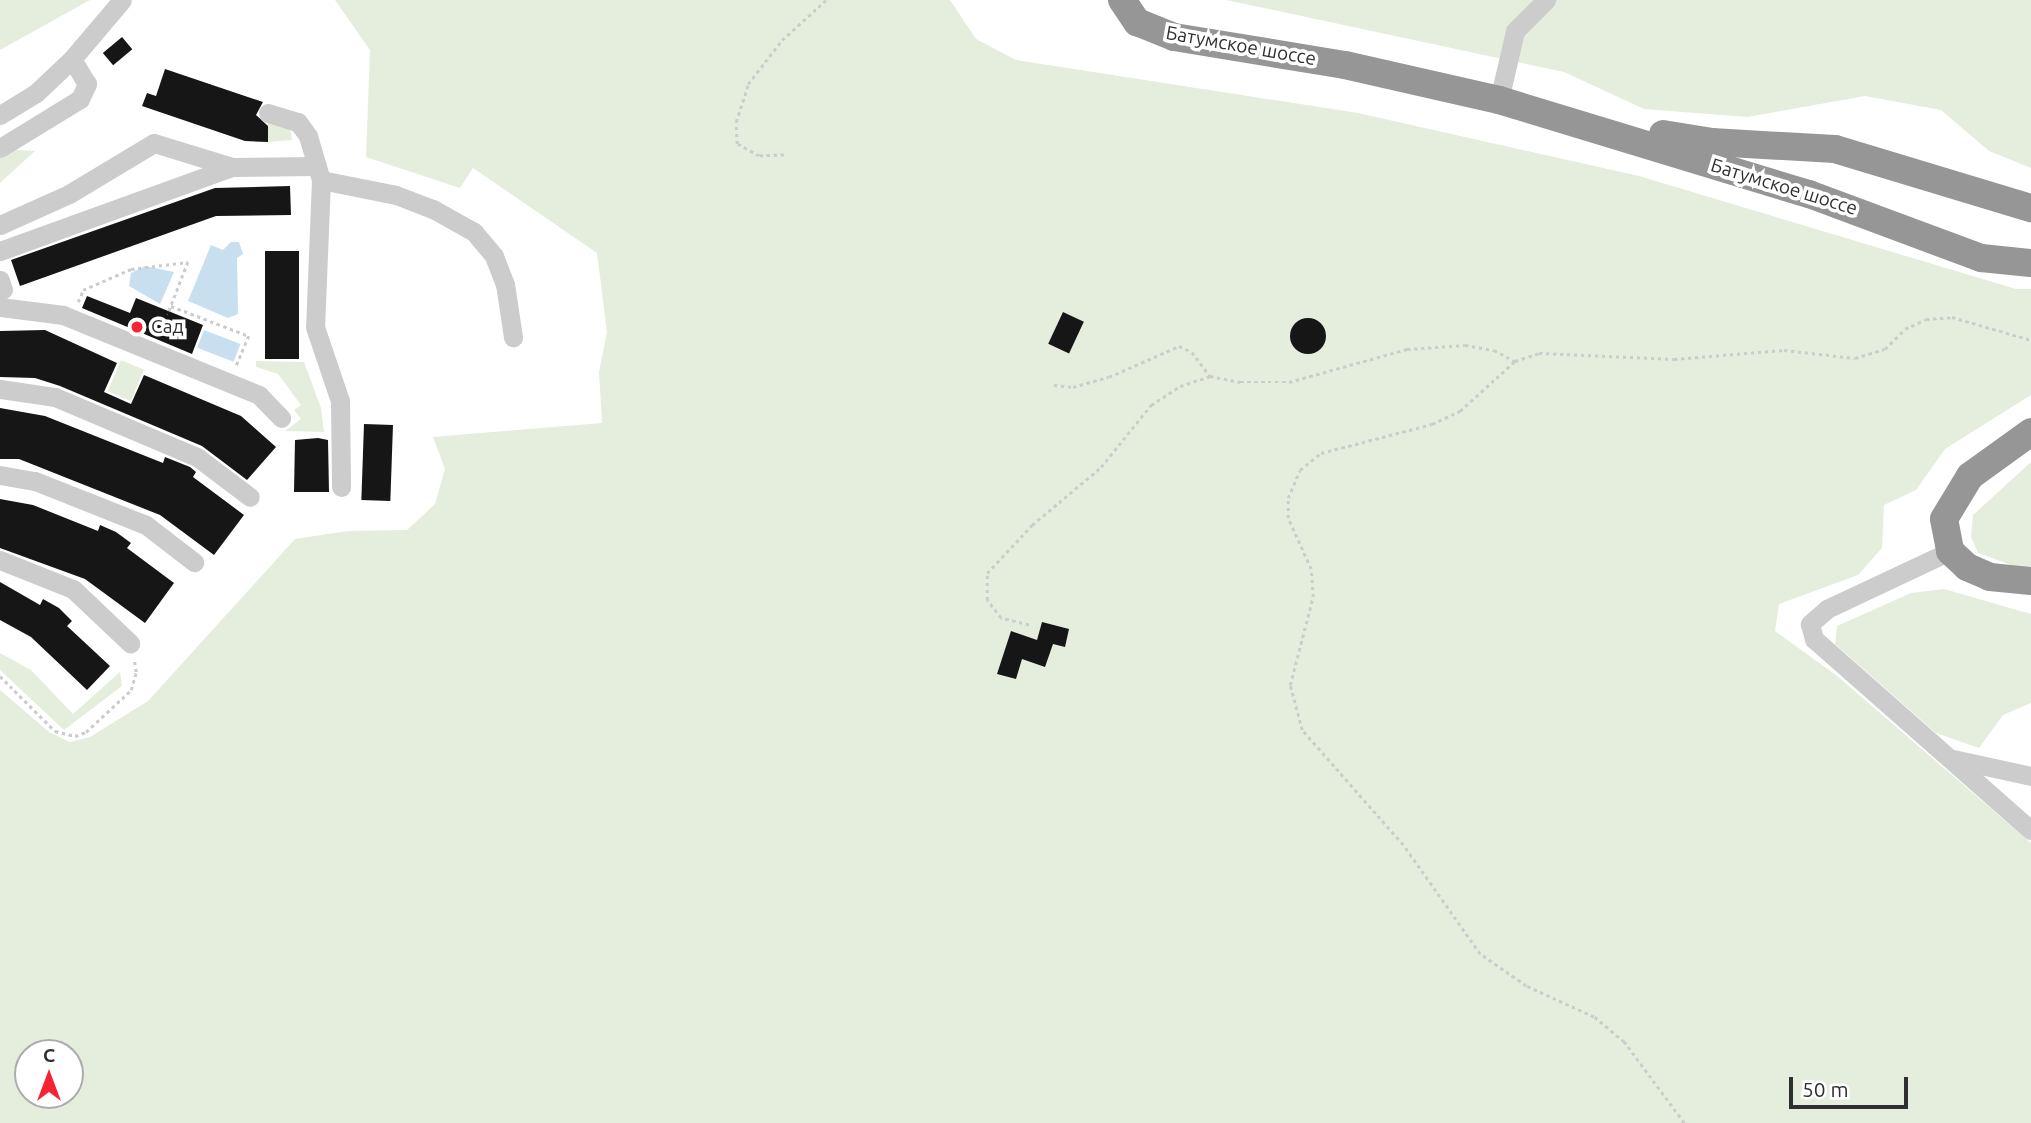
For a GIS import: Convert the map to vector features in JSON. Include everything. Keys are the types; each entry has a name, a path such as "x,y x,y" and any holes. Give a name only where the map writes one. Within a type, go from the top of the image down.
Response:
{"highway":[{"name":"Батумское шоссе","path":"1122,0 1137,23 1174,37 1345,65 1499,100 1789,188 1980,258 2031,263"},
{"name":"Батумское шоссе","path":"1536,111 1712,142 1808,145 1864,156 2031,208"},
{"path":"1789,188 1783,175 1786,161 1808,145"},
{"path":"2031,432 1970,476 1953,498 1944,519 1950,551 1967,567 1990,577 2031,581"}],"street":[{"path":"0,115 36,93 72,59 122,0"},
{"path":"1499,100 1516,31 1546,0"},
{"path":"0,148 80,99 87,84 72,59"},
{"path":"268,113 298,122 308,136 319,173 315,327 340,401 341,487"},
{"path":"0,225 69,194 155,143 232,167 319,173 396,195 433,209 474,232 494,256 505,284 513,337"},
{"path":"0,251 232,167"},
{"path":"1,292 259,395 281,418"},
{"path":"0,389 55,397 197,457 250,497"},
{"path":"0,475 35,481 146,525 194,562"},
{"path":"1950,551 1827,609 1810,624 1814,639 2031,830"},
{"path":"0,560 73,589 130,643"},
{"path":"1949,758 2031,776"}],"path":[{"path":"784,155 759,156 737,144 736,122 748,84 782,40 826,0"},
{"path":"76,308 83,290 131,268 188,262 168,314"},
{"path":"171,306 249,336 236,369"},
{"path":"1684,1123 1624,1042 1604,1025 1526,986 1479,954 1403,845 1302,730 1293,708 1294,660 1313,597 1311,569 1288,518 1288,498 1300,470 1321,453 1432,424 1460,411 1515,361 1539,353 1674,359 1784,350 1855,358 1885,349 1905,329 1926,319 1952,317 2031,340"},
{"path":"1029,625 1000,618 987,600 987,573 1032,525 1101,467 1152,405 1180,386 1210,376 1240,382 1289,382 1408,349 1465,345 1494,350 1515,361"},
{"path":"1054,385 1073,387 1109,377 1179,346 1192,352 1210,376"},
{"path":"0,676 55,730 75,736 86,732 131,690 136,672 130,643"}],"green space":[{"path":"0,0 90,0 0,50"},
{"path":"335,0 950,0 976,39 1016,60 1358,113 1639,176 2016,289 2031,289 2031,395 1945,449 1916,490 1884,505 1882,548 1858,575 1779,604 1775,631 1836,675 2031,843 2031,1123 0,1123 0,690 49,732 70,742 90,737 148,701 295,539 348,531 407,530 435,504 445,469 433,437 602,423 599,372 607,332 597,253 473,168 460,188 366,157 370,50"},
{"path":"1226,0 2031,0 2031,168 1989,151 1941,110 1865,96 1747,117 1644,109 1564,72"},
{"path":"268,123 290,128 292,140 268,142"},
{"path":"0,149 35,151 0,183"},
{"path":"121,360 144,370 131,401 108,391"},
{"path":"256,361 304,362 321,408 324,432 285,431 301,419 294,410 301,405 278,374 256,367"},
{"path":"2031,462 2031,572 1978,553 1971,537 1973,515"},
{"path":"1944,589 2031,614 2031,703 2003,715 1979,748 1936,733 1835,644 1837,626 1911,593"},
{"path":"0,653 31,670 73,714 120,672 122,686 64,730 0,670"}],"water":[{"path":"231,242 239,242 243,254 237,258 238,314 228,318 188,301 211,245 223,250"},
{"path":"145,266 174,272 160,304 129,286 131,273"},
{"path":"204,330 240,344 234,362 197,348"}],"building":[{"path":"122,37 132,49 113,65 103,53"},
{"path":"165,69 263,102 256,115 268,126 268,142 245,141 142,106 147,93 156,96"},
{"path":"290,186 291,215 216,216 20,286 11,260 215,188"},
{"path":"265,251 299,251 299,359 265,359"},
{"path":"87,296 130,313 136,298 203,325 192,354 82,308"},
{"path":"1063,312 1084,322 1069,353 1048,344"},
{"path":"1308,318 1321,323 1326,336 1321,349 1308,354 1295,349 1290,336 1295,323"},
{"path":"45,330 117,363 104,392 131,404 144,375 241,416 276,447 247,480 202,446 60,386 35,378 0,377 0,331"},
{"path":"0,408 45,416 163,463 165,457 190,467 196,472 193,477 244,515 214,555 160,515 19,459 0,459"},
{"path":"364,424 393,425 390,501 361,500"},
{"path":"295,440 328,440 329,492 294,492"},
{"path":"0,499 33,505 98,531 100,525 116,532 131,543 127,548 174,583 145,623 85,579 0,548"},
{"path":"0,582 40,605 43,599 59,608 72,621 67,626 110,666 87,690 31,637 0,620"},
{"path":"1042,622 1069,629 1065,647 1053,644 1045,667 1022,659 1016,679 997,674 1011,631 1037,640"}],"place":[{"name":"Сад","path":"137,327"}]}
